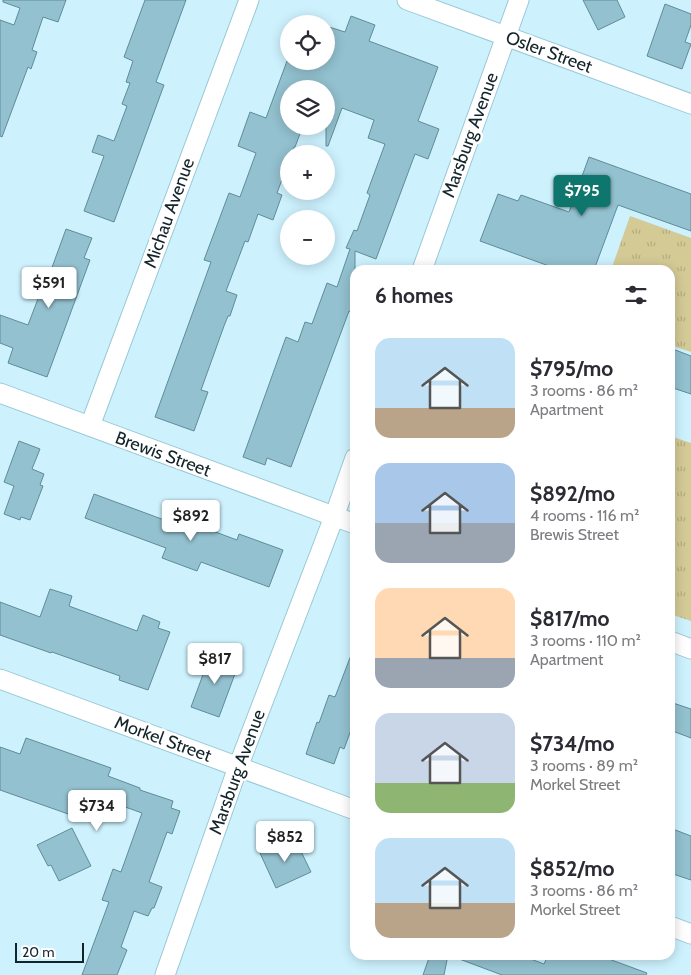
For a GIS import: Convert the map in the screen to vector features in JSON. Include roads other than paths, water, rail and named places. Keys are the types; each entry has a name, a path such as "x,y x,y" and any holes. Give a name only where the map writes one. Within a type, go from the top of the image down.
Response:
{"street":[{"name":"Michau Avenue","path":"90,426 249,0"},
{"name":"Osler Street","path":"407,0 691,104"},
{"name":"Marsburg Avenue","path":"424,265 518,0"},
{"name":"Brewis Street","path":"0,393 350,522"},
{"name":"Marsburg Avenue","path":"165,975 238,767 350,472"},
{"path":"675,643 691,649"},
{"name":"Morkel Street","path":"0,679 350,808"},
{"path":"675,928 691,934"}]}
